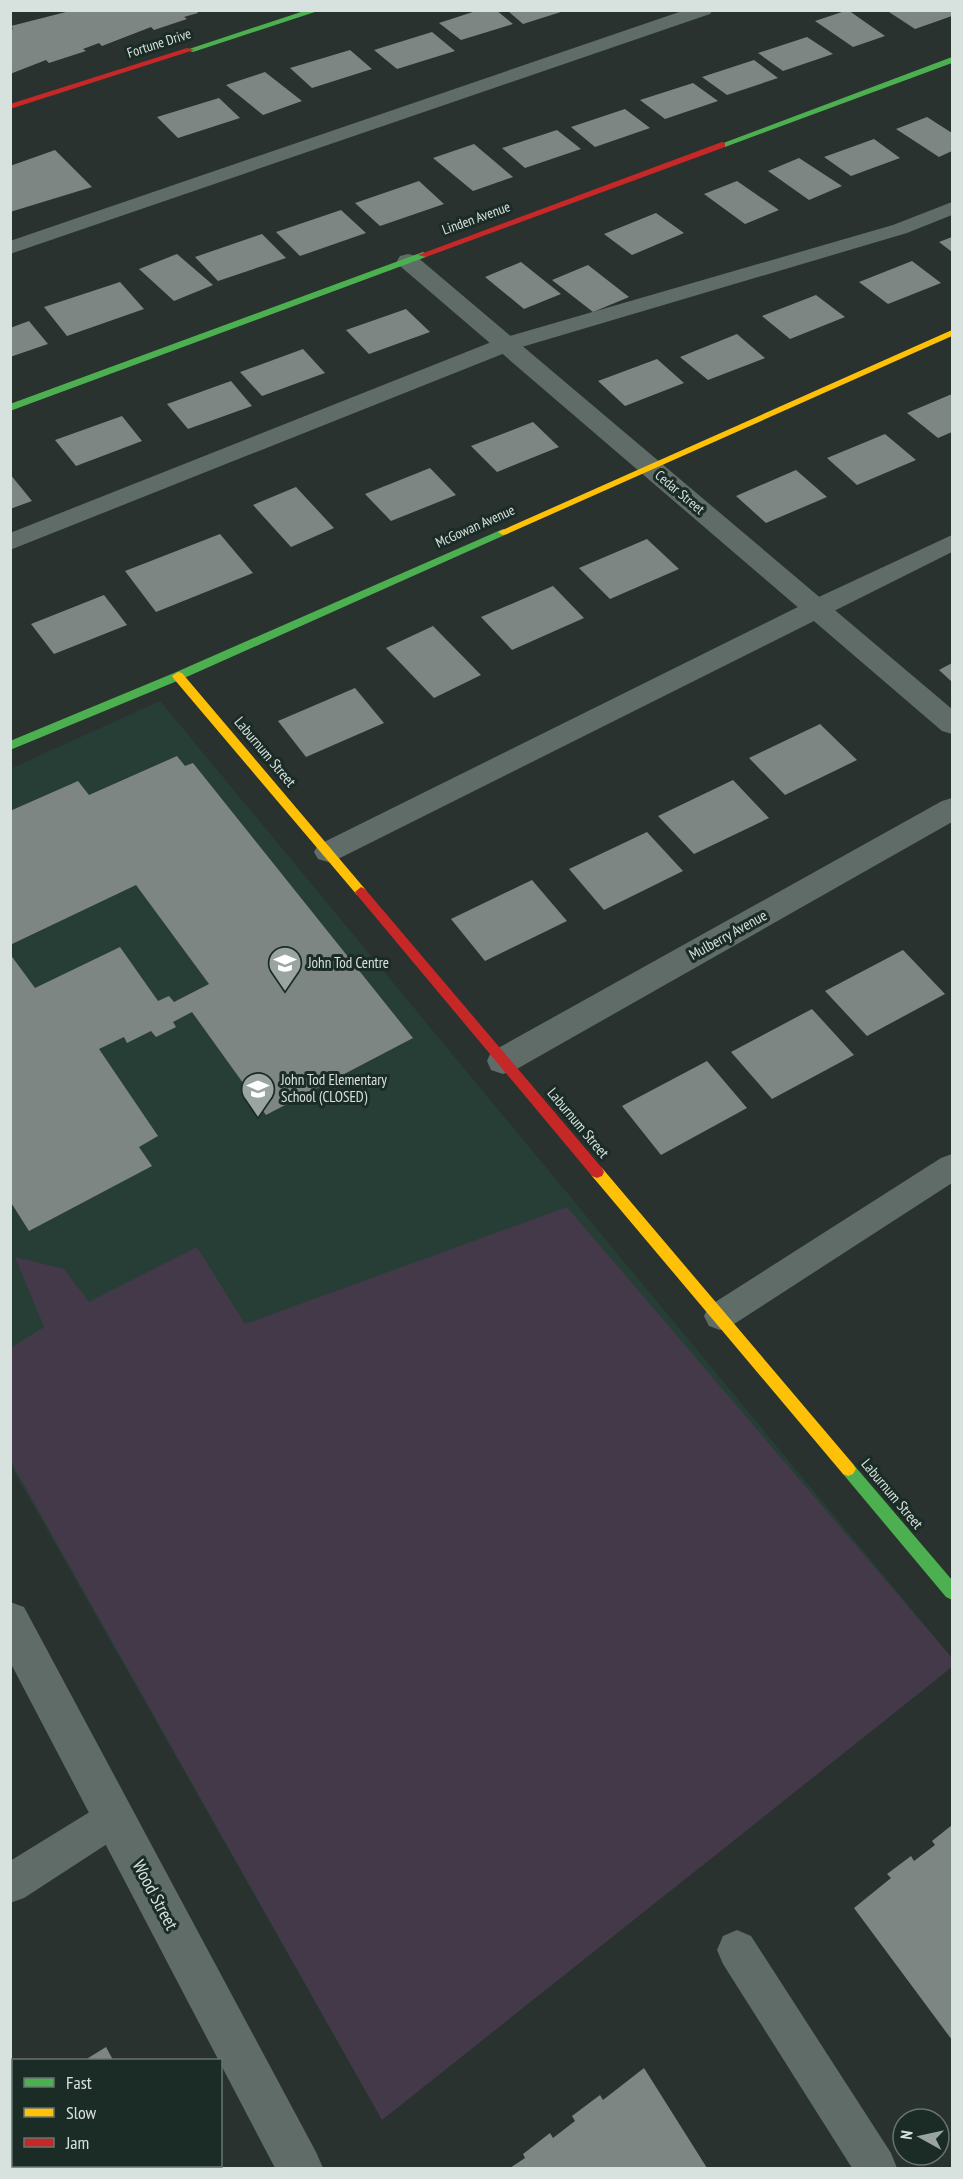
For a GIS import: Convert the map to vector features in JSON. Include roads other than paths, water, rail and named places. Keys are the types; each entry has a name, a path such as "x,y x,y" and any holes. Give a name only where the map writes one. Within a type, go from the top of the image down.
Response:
{"street":[{"name":"Fortune Drive","path":"10,107 317,10"},
{"name":"Linden Avenue","path":"10,408 952,60"},
{"name":"Cedar Street","path":"408,261 952,724"},
{"name":"McGowan Avenue","path":"10,746 178,676 952,333"},
{"name":"Laburnum Street","path":"178,676 952,1592"},
{"name":"Mulberry Avenue","path":"503,1060 952,809"},
{"name":"Wood Street","path":"10,1622 300,2169"}],"lane":[{"path":"10,248 704,10"},
{"path":"10,542 507,344 900,229 952,208"},
{"path":"328,852 952,543"},
{"path":"720,1316 952,1167"},
{"path":"10,1884 114,1818"},
{"path":"737,1950 876,2169"}],"place":[{"name":"John Tod Centre","path":"285,992"},
{"name":"John Tod Elementary School (CLOSED)","path":"258,1118"}]}
